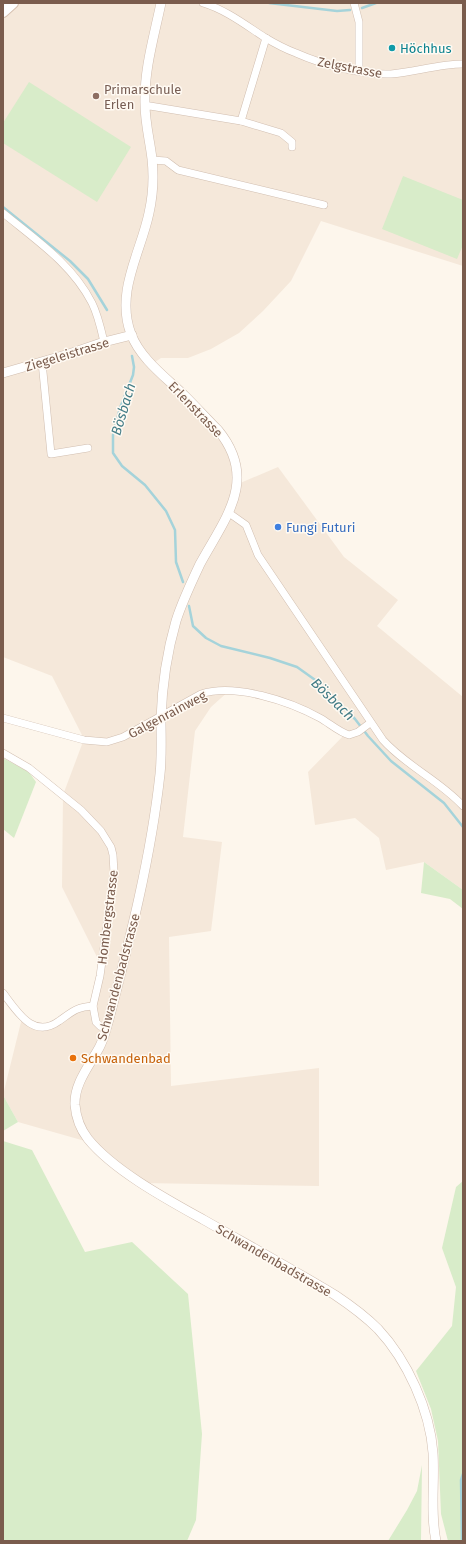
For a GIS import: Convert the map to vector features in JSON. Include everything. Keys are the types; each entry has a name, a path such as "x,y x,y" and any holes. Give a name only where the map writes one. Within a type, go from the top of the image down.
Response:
{"main road":[{"path":"3,12 13,3"}],"street":[{"name":"Erlenstrasse","path":"161,3 146,69 145,107 152,160 153,188 147,223 133,264 128,285 126,305 127,318 132,335 143,355 218,430 227,442 233,456 238,479 235,496 229,513"},
{"name":"Zelgstrasse","path":"203,3 224,11 283,47 312,59 339,67 359,71 391,74 463,64"},
{"path":"354,3 359,22 359,71"},
{"path":"241,121 266,38"},
{"path":"145,107 150,106 241,121 281,133 292,142 292,147"},
{"path":"152,160 166,161 178,170 324,205"},
{"path":"3,213 59,258 72,273 92,304 104,342"},
{"name":"Ziegeleistrasse","path":"3,373 132,335"},
{"path":"42,362 51,454 88,448"},
{"path":"229,513 246,525 258,554 368,724 401,758 448,791 463,806"},
{"name":"Schwandenbadstrasse","path":"229,513 194,576 177,620 169,651 161,717 161,773 150,846 119,984 100,1046 82,1078 77,1091 75,1101 76,1111 80,1124 87,1137 110,1159 143,1183 172,1202 335,1295 357,1310 378,1329 402,1361 418,1396 428,1426 433,1453 436,1541"},
{"name":"Galgenrainweg","path":"3,718 84,740 108,742 123,738 201,694 230,690 286,703 314,716 346,734 353,735 368,724"},
{"name":"Hombergstrasse","path":"3,753 29,768 81,810 102,831 111,847 114,863 111,896 100,976 92,1006"},
{"path":"3,993 22,1018 33,1025 39,1027 54,1025 77,1008 92,1006 96,1022 106,1029"}],"shaded area":[{"path":"3,3 463,3 463,266 321,221 291,281 263,311 239,333 211,349 188,358 161,358 152,364 187,398 233,456 238,484 278,467 344,557 398,600 377,626 463,697 463,890 424,862 386,870 379,838 355,818 315,825 308,772 345,734 303,710 230,690 211,707 195,731 183,837 222,842 211,931 169,937 171,1086 319,1068 319,1186 143,1183 92,1143 18,1122 3,1095 22,1018 33,1025 59,1021 92,1006 101,965 62,887 63,795 84,739 52,676 3,657"}],"green space":[{"path":"29,82 131,147 97,202 3,143 3,123"},
{"path":"403,176 463,200 463,245 457,259 382,229"},
{"path":"3,758 29,772 36,782 14,838 3,829"},
{"path":"424,862 463,890 463,909 450,899 421,893"},
{"path":"3,1095 18,1122 3,1131"},
{"path":"3,1141 32,1150 85,1252 132,1242 188,1294 202,1434 196,1520 187,1541 3,1541"},
{"path":"463,1181 463,1541 448,1541 441,1514 438,1441 431,1409 416,1371 452,1326 456,1287 442,1248 456,1187"},
{"path":"422,1465 421,1541 388,1541 417,1491"}],"waterway":[{"path":"269,3 337,11 350,10"},
{"path":"362,8 376,3"},
{"name":"Bösbach","path":"3,207 70,261 88,279 107,310"},
{"name":"Bösbach","path":"132,356 134,367 133,375 120,408 113,435 113,453 122,466 145,485 166,511 175,530 176,562 183,582"},
{"name":"Bösbach","path":"189,606 193,626 206,638 221,646 270,658 297,667 318,682 355,719 391,761 444,803 463,827"},
{"name":"Bösbach","path":"462,1541 461,1480 463,1474"}],"place":[{"name":"Höchhus","path":"392,48"},
{"name":"Primarschule Erlen","path":"96,96"},
{"name":"Fungi Futuri","path":"278,527"},
{"name":"Schwandenbad","path":"73,1058"}]}
